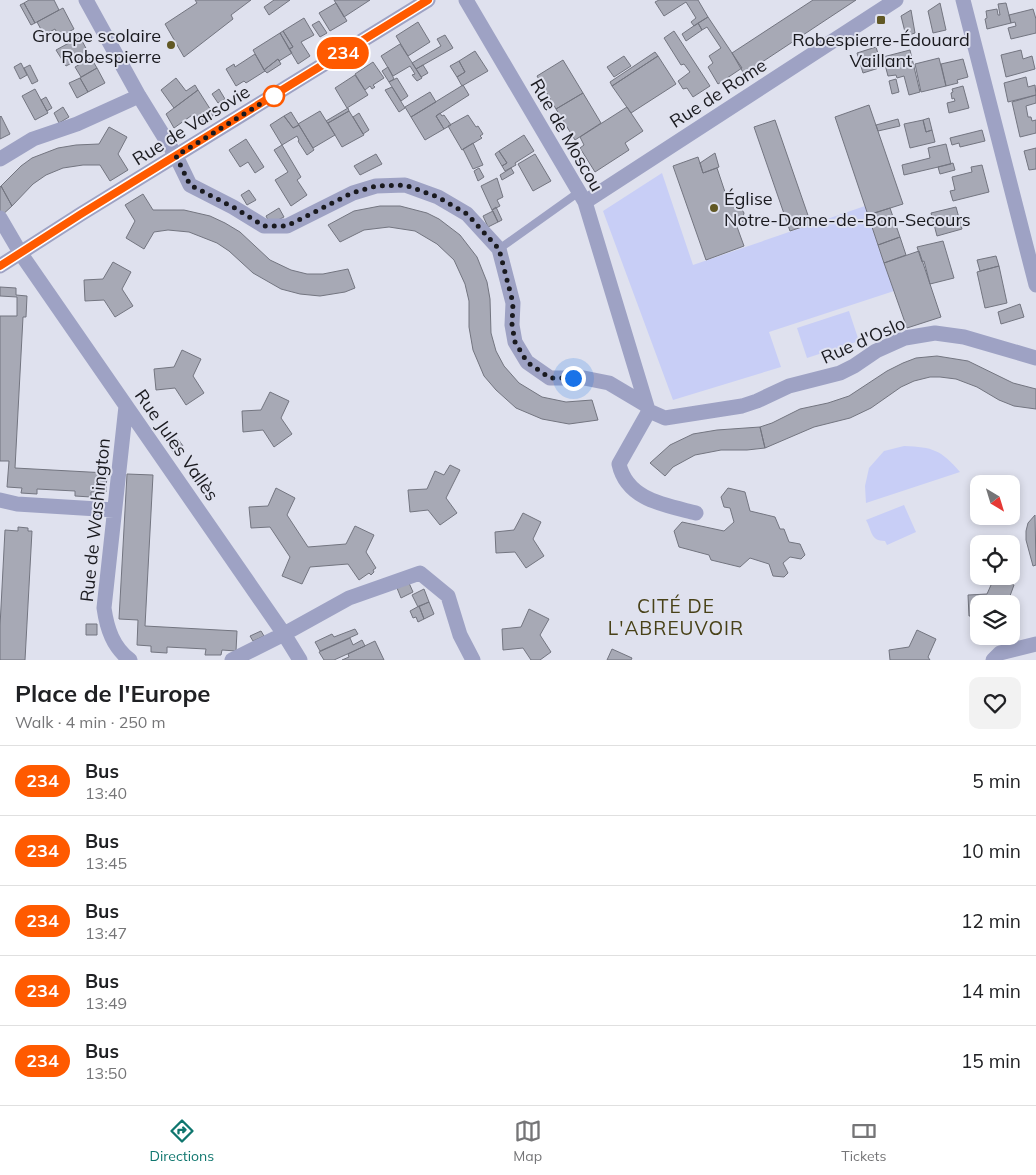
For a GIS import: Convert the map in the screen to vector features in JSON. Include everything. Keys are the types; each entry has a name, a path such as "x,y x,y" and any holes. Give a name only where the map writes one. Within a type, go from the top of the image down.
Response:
{"street":[{"path":"86,0 139,96 176,156 190,185 233,207 264,226 287,226 352,193 376,186 405,185 438,197 467,214 499,249"},
{"name":"Rue de Varsovie","path":"0,266 428,0"},
{"name":"Rue de Moscou","path":"466,0 582,197 647,408"},
{"name":"Rue de Rome","path":"582,197 896,0"},
{"path":"963,0 1036,284"},
{"path":"0,159 32,140 77,124 139,96"},
{"name":"Rue Jules Vallès","path":"0,218 20,254 284,634 300,660"},
{"name":"Rue d'Oslo","path":"499,249 513,303 512,325 515,342 527,362 550,378 584,378 609,384 665,418 742,406 757,401 789,386 840,373 876,351 904,338 935,333 964,337 1036,358"},
{"name":"Rue de Washington","path":"126,406 104,608 107,627 120,653 130,660"},
{"path":"647,408 619,464 621,474 636,493 662,504 696,512"},
{"path":"0,500 16,504 114,510"},
{"path":"232,660 349,598 420,573 448,596 460,635 473,660"},
{"path":"993,660 1000,653 1036,644"}],"lane":[{"path":"499,249 582,197"}],"shaded area":[{"path":"662,173 693,265 865,206 894,291 769,332 781,367 673,400 603,211"},
{"path":"849,311 859,341 807,358 797,328"},
{"path":"904,446 922,447 936,451 942,454 960,472 866,503 865,486 869,468 884,451"},
{"path":"904,505 916,532 887,545 885,541 880,541 874,537 866,520"}],"building":[{"path":"29,0 54,0 59,10 35,23 24,3"},
{"path":"195,0 251,0 231,15 233,19 184,57 165,24 197,3"},
{"path":"274,0 290,0 269,15 264,7"},
{"path":"334,0 370,0 344,17"},
{"path":"659,0 698,0 708,17 694,26 691,22 696,18 686,2 664,16 655,2"},
{"path":"813,0 856,0 744,74 732,53"},
{"path":"24,3 35,23 31,25 20,5"},
{"path":"336,3 347,21 330,31 319,13"},
{"path":"940,3 946,30 933,33 928,11"},
{"path":"1006,3 1011,23 987,29 986,11 997,9 998,15 1000,15 998,4"},
{"path":"63,8 74,29 59,37 55,29 44,35 37,22"},
{"path":"1033,9 1036,19 1036,33 1011,39 1008,28 1016,26 1015,22 1011,23 1009,15"},
{"path":"911,10 915,33 906,36 901,16"},
{"path":"708,17 742,68 718,84 708,67 713,63 709,56 721,48 707,27 702,30 698,23"},
{"path":"304,18 314,35 301,42 310,56 298,64 289,49 293,47 283,31"},
{"path":"319,21 327,33 320,37 312,25"},
{"path":"418,22 430,42 408,56 396,36"},
{"path":"698,23 702,30 686,41 682,34"},
{"path":"283,31 293,47 289,49 280,33"},
{"path":"674,31 710,86 693,97 687,88 683,89 678,81 690,72 684,64 681,65 664,38"},
{"path":"280,33 292,53 279,61 278,59 264,70 253,50"},
{"path":"445,35 453,48 416,69 412,63 441,46 437,39"},
{"path":"80,37 89,54 66,66 56,50"},
{"path":"400,44 422,78 417,81 412,75 415,74 410,66 393,76 381,56"},
{"path":"876,47 882,67 863,73 857,53"},
{"path":"910,50 920,92 909,95 904,76 897,78 896,75 888,76 883,57"},
{"path":"1021,50 1023,59 1032,56 1035,69 1006,77 1001,55"},
{"path":"475,51 488,71 462,86 457,77 465,72 459,61"},
{"path":"655,52 658,56 612,86 610,82"},
{"path":"255,54 265,71 246,83 244,81 236,86 226,69 234,64 235,67"},
{"path":"624,56 631,66 614,77 607,67"},
{"path":"658,56 676,84 631,113 612,86"},
{"path":"91,58 97,68 81,77 75,67"},
{"path":"939,58 946,86 921,92 915,64"},
{"path":"278,59 281,64 267,73 264,70"},
{"path":"963,59 968,77 957,80 958,83 946,86 941,64"},
{"path":"563,60 583,93 556,109 537,76"},
{"path":"459,61 465,72 457,77 450,66"},
{"path":"373,62 384,78 373,85 375,87 372,89 370,86 365,90 355,74"},
{"path":"21,63 27,75 20,79 14,67"},
{"path":"30,65 38,81 32,84 24,68"},
{"path":"423,65 428,73 421,77 416,69"},
{"path":"388,67 394,79 389,82 382,71"},
{"path":"97,68 105,83 88,92 80,78"},
{"path":"355,75 368,95 347,108 335,88"},
{"path":"1026,77 1028,87 1035,85 1036,95 1008,102 1004,83"},
{"path":"80,78 88,92 77,98 69,83"},
{"path":"176,78 186,91 195,85 198,90 174,108 161,90"},
{"path":"397,78 408,96 401,101 389,82"},
{"path":"896,79 899,92 892,94 889,81"},
{"path":"463,85 469,95 436,116 444,129 425,140 411,117"},
{"path":"963,86 969,108 949,113 947,103 955,101 954,98 952,99 952,89"},
{"path":"392,87 405,108 399,112 385,90"},
{"path":"35,89 48,113 35,120 22,96"},
{"path":"219,89 225,99 218,103 212,94"},
{"path":"198,90 214,115 202,122 195,113 174,128 166,114"},
{"path":"430,92 436,102 411,117 405,107"},
{"path":"583,93 601,123 575,140 556,109"},
{"path":"1036,95 1036,103 1026,106 1028,117 1031,117 1032,121 1036,120 1036,133 1020,137 1012,102"},
{"path":"46,97 52,108 47,111 41,100"},
{"path":"869,105 903,204 868,215 835,117"},
{"path":"63,107 69,117 59,123 54,113"},
{"path":"627,107 643,131 625,143 629,150 595,172 580,148 584,145 580,137"},
{"path":"348,108 349,111 328,123 326,121"},
{"path":"320,111 335,135 313,148 298,124"},
{"path":"349,111 364,135 342,147 328,123"},
{"path":"291,112 299,125 293,128 284,116"},
{"path":"359,113 369,130 363,134 353,117"},
{"path":"440,113 442,116 444,115 451,125 444,129 436,116"},
{"path":"468,115 483,134 480,136 482,138 462,150 448,126"},
{"path":"284,116 293,128 299,125 314,150 307,155 297,136 282,145 270,125"},
{"path":"0,117 10,134 0,139"},
{"path":"929,118 932,130 926,132 923,120"},
{"path":"898,119 900,126 878,131 876,125"},
{"path":"775,120 811,224 790,231 754,127"},
{"path":"923,120 926,132 932,130 935,142 910,148 904,124"},
{"path":"109,127 127,137 118,154 128,170 110,181 100,165 63,168 46,175 33,184 12,206 1,186 21,166 32,158 58,148 99,144"},
{"path":"982,130 985,141 960,147 959,143 952,145 950,138"},
{"path":"524,135 534,151 505,171 502,166 507,163 499,151"},
{"path":"246,139 264,167 255,173 248,162 240,167 229,150"},
{"path":"473,143 483,165 473,169 463,149"},
{"path":"946,144 951,164 904,175 902,165 930,158 928,148"},
{"path":"282,145 301,177 297,180 307,195 291,206 275,180 288,172 274,150"},
{"path":"1036,148 1036,169 1029,170 1024,151"},
{"path":"499,151 507,163 502,166 495,154"},
{"path":"715,153 719,167 703,173 700,163"},
{"path":"376,154 382,164 360,175 354,166"},
{"path":"535,154 551,181 533,191 518,164"},
{"name":"Église Notre-Dame-de-Bon-Secours","path":"698,157 703,173 717,168 729,204 737,201 744,213 744,221 736,224 744,246 706,260 673,166"},
{"path":"953,163 955,170 940,174 938,167"},
{"path":"982,165 989,192 953,201 950,191 955,190 952,177 972,172 971,167"},
{"path":"479,168 484,177 478,181 474,171"},
{"path":"511,168 514,173 502,180 500,175"},
{"path":"497,178 503,197 497,200 500,206 492,210 481,186"},
{"path":"0,187 12,206 0,217"},
{"path":"249,190 256,200 247,205 241,195"},
{"path":"143,194 153,210 184,210 210,216 225,223 240,232 270,260 291,270 307,274 323,274 348,269 355,288 345,292 320,296 300,294 281,289 253,273 229,251 217,243 189,232 168,230 154,232 144,249 126,238 135,221 125,205"},
{"path":"380,206 400,206 427,213 439,219 460,235 477,257 487,282 490,299 491,333 496,351 504,366 519,383 542,397 566,402 592,400 598,420 569,424 542,419 516,408 496,390 484,376 473,350 469,327 469,301 465,284 454,260 437,244 415,231 389,227 364,230 340,242 328,225 354,211"},
{"path":"496,207 502,220 498,222 492,210"},
{"path":"956,207 962,229 937,236 931,213"},
{"path":"279,208 284,217 270,224 266,216"},
{"path":"890,208 900,237 878,245 868,215"},
{"path":"493,211 498,222 488,227 483,216"},
{"path":"900,237 906,255 884,263 878,245"},
{"path":"943,241 954,278 930,284 924,261 922,262 917,247"},
{"path":"919,251 941,317 907,328 884,263"},
{"path":"996,256 999,266 980,271 977,260"},
{"path":"113,262 131,272 122,289 133,306 115,317 104,300 85,301 84,280 103,279"},
{"path":"999,266 1007,303 985,308 977,272"},
{"path":"0,287 16,288 16,295 27,296 26,317 23,317 15,468 107,473 106,492 91,492 91,497 75,496 75,491 37,489 37,494 21,493 22,488 7,487 9,461 0,461 0,316 17,316 17,297 0,296"},
{"path":"1020,304 1024,317 1001,324 998,312"},
{"path":"182,350 201,359 193,376 204,393 186,405 175,388 156,390 154,369 174,367"},
{"path":"937,356 968,361 1013,383 1036,389 1036,409 1014,406 999,400 977,387 956,379 930,377 901,387 871,408 850,418 814,427 765,448 760,427 800,409 849,396 887,371 903,363 916,358"},
{"path":"270,392 289,401 281,418 292,434 274,447 263,430 243,432 242,411 261,410"},
{"path":"760,427 765,448 721,450 695,455 673,467 665,476 650,463 670,445 693,434"},
{"path":"178,439 183,446 174,453 169,446"},
{"path":"450,465 460,470 446,498 457,513 440,525 428,510 410,512 408,490 427,489 435,471 444,475"},
{"path":"127,474 153,475 145,626 237,631 236,651 222,650 221,655 205,655 206,649 167,647 167,653 151,652 151,646 137,645 138,620 119,619"},
{"path":"276,488 295,498 287,515 308,547 346,544 355,526 374,535 366,552 376,568 373,570 374,572 359,580 348,564 310,567 302,584 282,576 290,557 270,527 251,528 249,507 268,506"},
{"path":"728,488 745,492 750,511 775,517 780,529 784,529 789,542 800,544 805,555 801,559 790,557 783,563 788,573 784,577 773,576 769,564 750,558 740,567 711,560 709,555 679,547 674,531 682,522 724,531 734,522 730,508 724,507 721,497"},
{"path":"523,513 541,522 533,539 544,556 526,568 515,552 496,553 495,532 514,530"},
{"path":"1035,515 1036,565 1033,566 1026,540 1026,531 1028,523"},
{"path":"18,527 28,528 28,531 32,531 25,660 0,660 5,530 18,531"},
{"path":"409,583 413,592 401,598 397,588"},
{"path":"991,585 1014,585 1010,595 970,595 969,616 968,595 987,594"},
{"path":"424,589 429,602 418,607 412,595"},
{"path":"429,602 434,614 424,619 419,606"},
{"path":"419,606 424,619 418,622 416,617 413,618 410,611"},
{"path":"529,609 549,619 540,635 551,652 540,660 531,660 523,648 503,650 502,629 521,627"},
{"path":"86,624 97,624 97,635 86,635"},
{"path":"355,629 358,634 320,651 315,642 332,634 334,637"},
{"path":"917,630 936,639 928,657 930,660 890,660 889,650 909,647"},
{"path":"261,631 264,636 253,641 250,636"},
{"path":"350,638 353,645 362,640 365,646 334,660 324,660 319,652"},
{"path":"375,641 384,660 342,660 349,657 348,654"},
{"path":"612,649 632,658 631,660 607,660"}],"bus line":[{"name":"234","path":"0,266 428,0"}],"place":[{"name":"Robespierre-Édouard Vaillant","path":"881,20"},
{"name":"Groupe scolaire Robespierre","path":"171,45"},
{"name":"Église Notre-Dame-de-Bon-Secours","path":"714,208"}],"district":[{"name":"CITÉ DE L'ABREUVOIR","path":"676,617"}],"route":[{"path":"274,96 278,93 176,156 190,185 233,207 264,226 287,226 352,193 376,186 405,185 438,197 467,214 499,249 513,303 512,325 515,342 527,362 550,378 573,378"}]}
